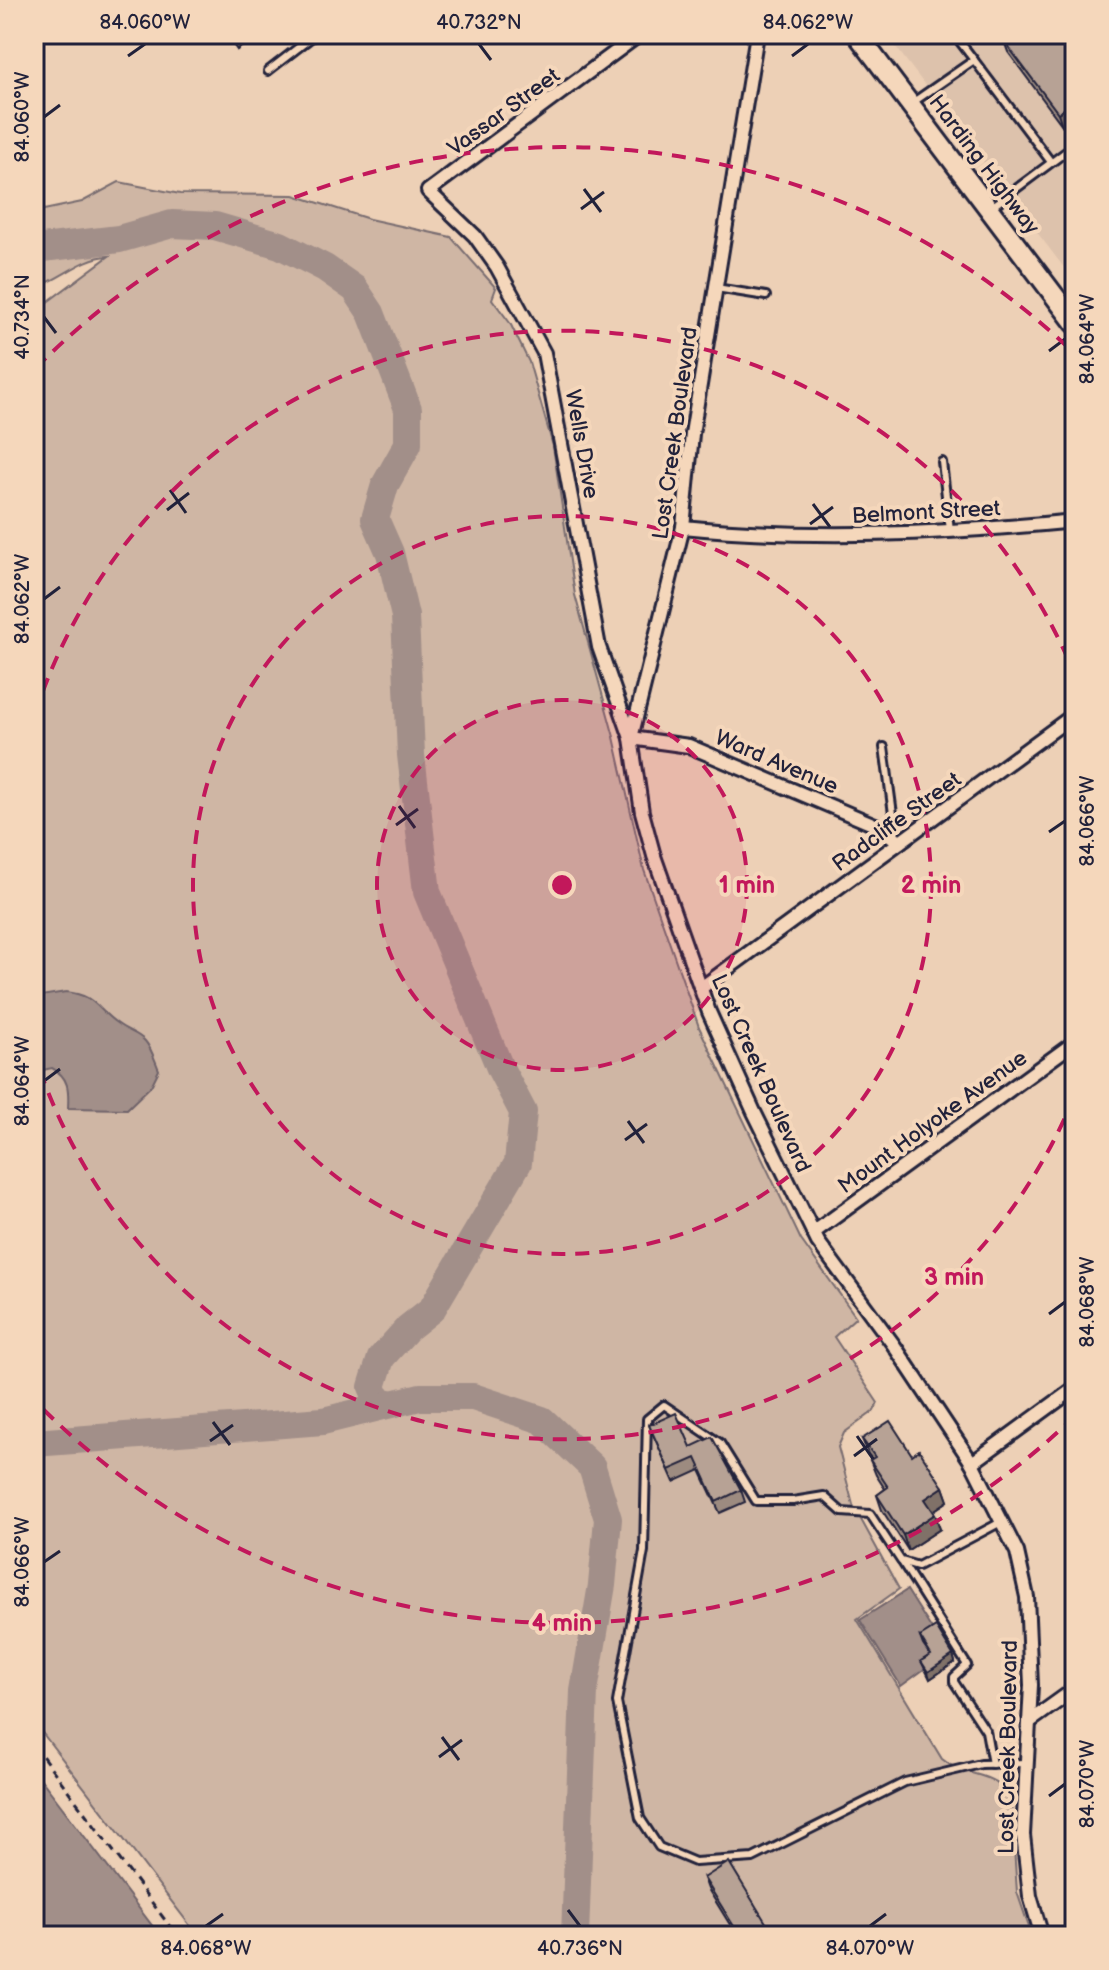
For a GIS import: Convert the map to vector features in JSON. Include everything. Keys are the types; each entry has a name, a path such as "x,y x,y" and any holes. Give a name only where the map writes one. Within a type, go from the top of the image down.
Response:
{"main road":[{"name":"Harding Highway","path":"857,34 1075,323"}],"street":[{"name":"Vassar Street","path":"428,191 640,34"},
{"name":"Lost Creek Boulevard","path":"757,34 692,434 683,527 631,738 636,780 650,841 725,1050 813,1233 972,1463 1004,1520 1017,1552 1027,1597 1031,1685 1022,1807 1026,1871 1042,1936"},
{"name":"Wells Drive","path":"428,191 467,227 497,267 544,353 599,647 631,738"},
{"name":"Belmont Street","path":"683,527 812,535 951,533 1075,521"},
{"name":"Radcliffe Street","path":"701,988 1075,714"},
{"name":"Ward Avenue","path":"631,738 689,746 875,825 898,841"},
{"name":"Mount Holyoke Avenue","path":"813,1233 1075,1042"},
{"path":"972,1463 1075,1388"},
{"path":"1029,1722 1075,1689"}],"lane":[{"path":"268,71 316,34"},
{"path":"954,34 1051,162"},
{"path":"910,104 974,60"},
{"path":"990,208 1075,145"},
{"path":"716,288 766,296"},
{"path":"942,462 951,533"},
{"path":"884,747 898,841"},
{"path":"992,1764 986,1731 954,1682 954,1677 967,1665 870,1514 842,1512 824,1496 793,1501 756,1501 720,1443 664,1405 647,1419 644,1551 617,1702 640,1818 659,1847 695,1862 753,1858 905,1782 992,1764 1026,1763"},
{"path":"901,1561 918,1566 1004,1520"}],"path":[{"path":"34,1745 177,1936"}],"shaded area":[{"path":"886,34 1075,34 1075,282"},
{"path":"119,182 180,194 294,195 369,219 451,237 496,288 492,299 510,323 529,362 553,446 575,595 614,737 644,870 699,1027 801,1240 856,1317 834,1337 878,1403 874,1411 844,1433 838,1447 853,1505 899,1589 857,1619 942,1759 961,1770 990,1779 1005,1792 1011,1804 1017,1892 1032,1936 198,1936 34,1722 34,312 109,256 89,260 34,288 34,212 82,202"},
{"path":"66,992 90,999 118,1024 142,1038 150,1048 159,1070 151,1086 127,1109 68,1108 68,1090 62,1076 52,1068 34,1072 34,997"},
{"path":"907,1590 936,1636 934,1662 901,1686 860,1620"},
{"path":"34,1770 160,1936 34,1936"}],"building":[{"path":"1013,34 1075,34 1075,101 1058,113 1004,41"},
{"path":"676,1413 691,1447 712,1437 741,1490 716,1502 696,1458 669,1470 649,1425"},
{"path":"890,1421 912,1455 919,1450 943,1487 925,1499 935,1514 903,1535 877,1495 888,1487 870,1460 875,1457 862,1439"},
{"path":"936,1627 953,1655 928,1672 921,1661 931,1655 920,1637"},
{"path":"729,1862 774,1936 740,1936 704,1878"}],"waterway":[{"path":"34,249 119,239 172,224 215,226 280,245 325,268 355,289 371,313 408,409 408,444 385,485 375,519 390,553 405,616 411,755 427,892 500,1068 523,1112 518,1163 432,1309 408,1328 381,1358 372,1387 378,1400 392,1404"},
{"path":"34,1443 323,1421 420,1397 473,1397 542,1420 592,1467 608,1519 602,1585 584,1691 575,1936"}]}
